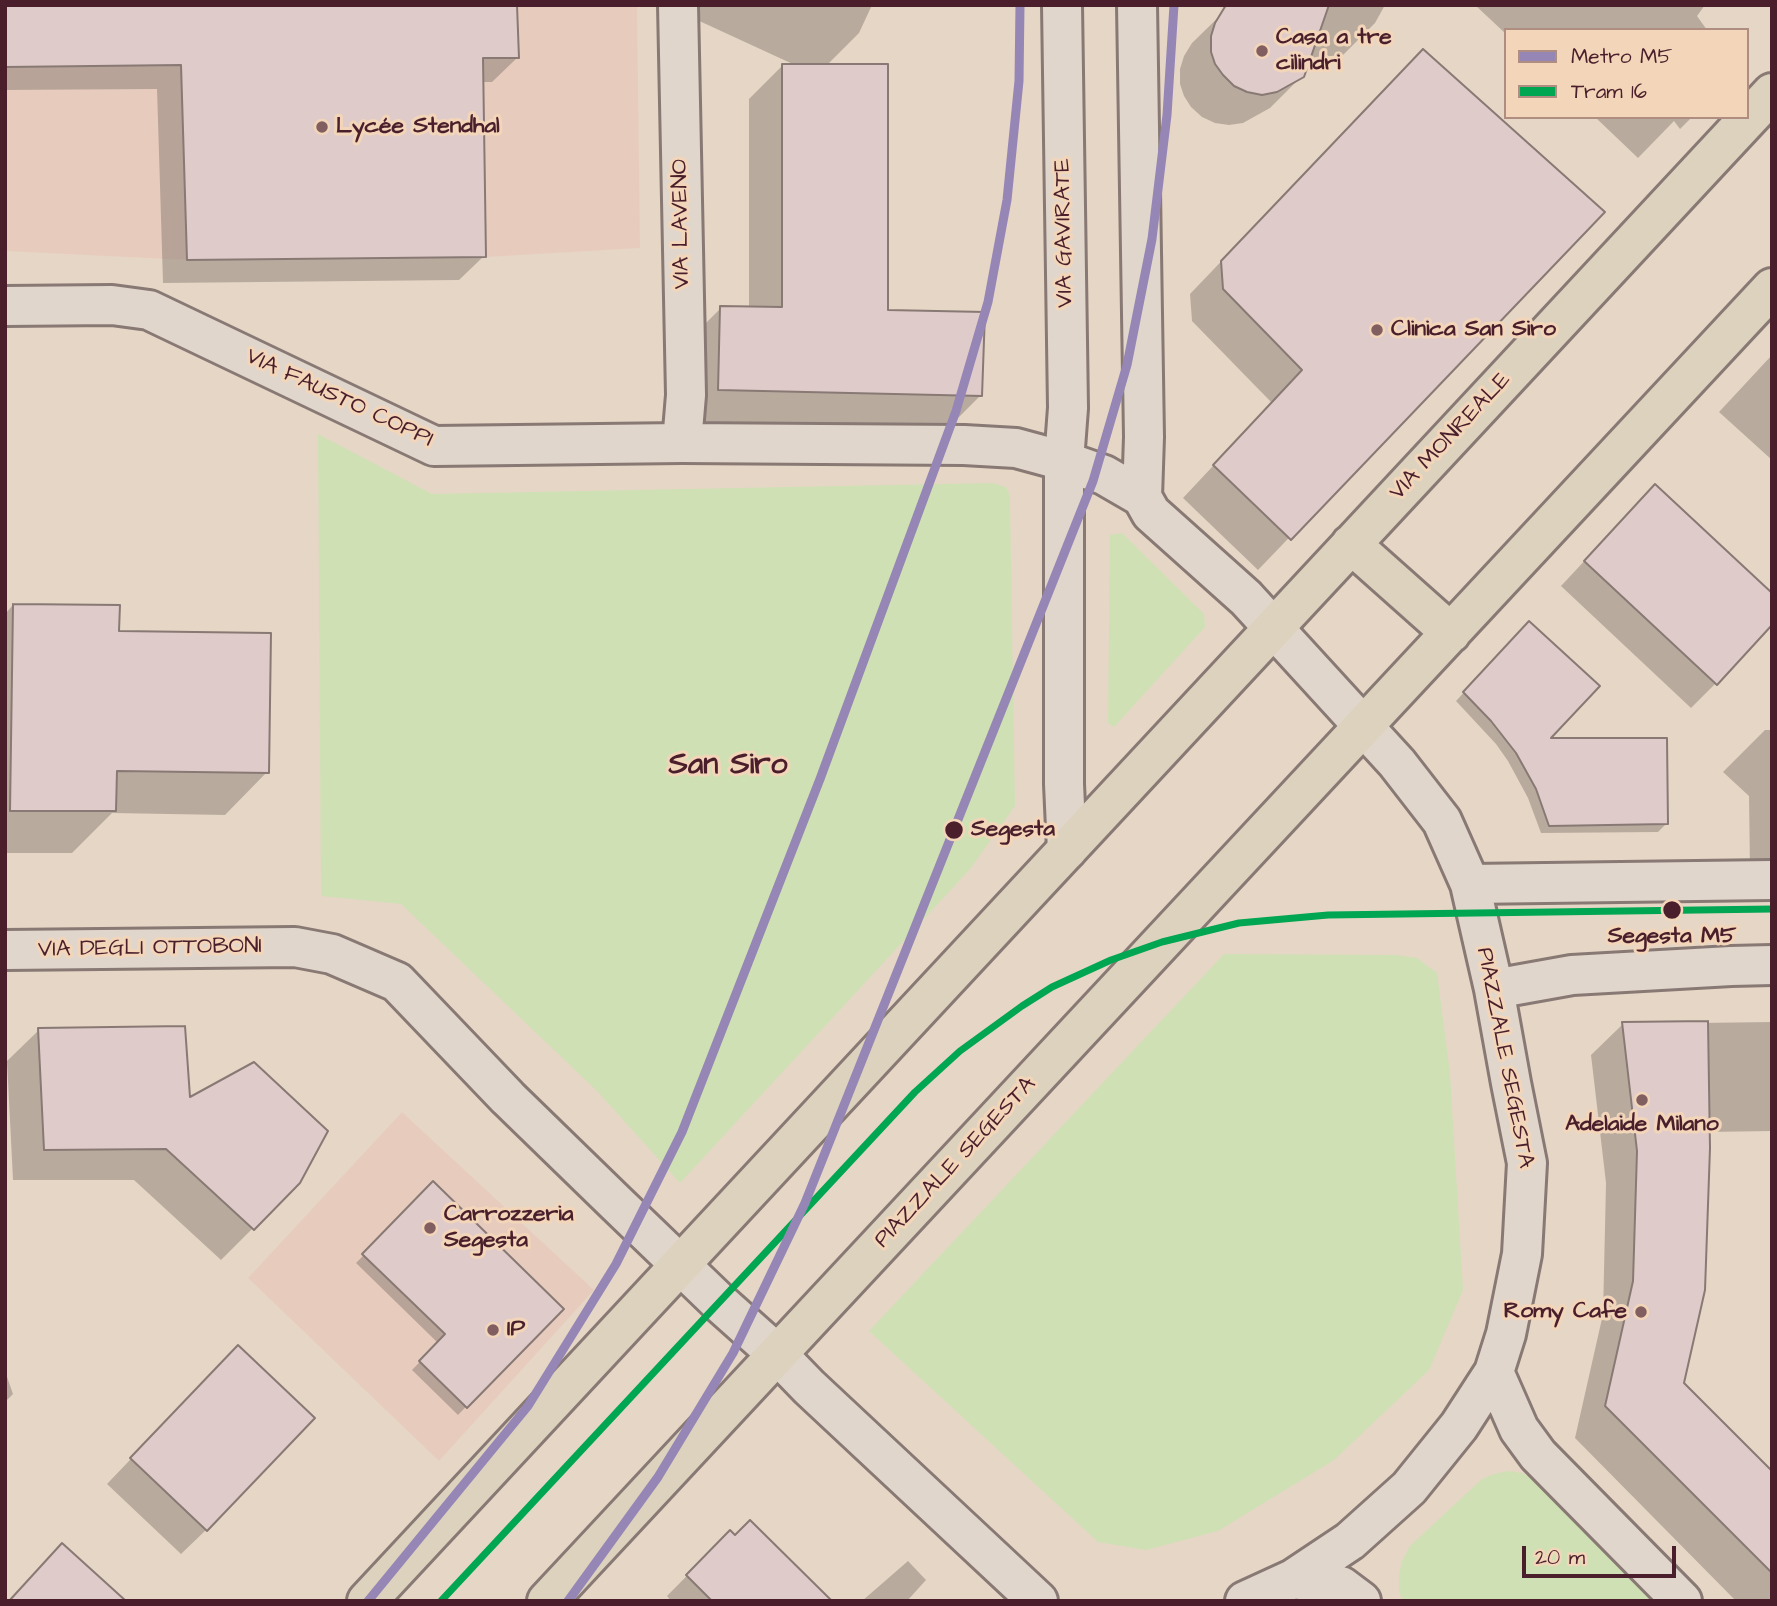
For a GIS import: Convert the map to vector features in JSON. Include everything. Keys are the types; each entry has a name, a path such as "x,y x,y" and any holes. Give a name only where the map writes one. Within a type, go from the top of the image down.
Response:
{"main road":[{"name":"VIA MONREALE","path":"1749,118 1772,93"},
{"name":"VIA MONREALE","path":"1273,628 1748,119"},
{"path":"1364,726 1772,288"},
{"path":"1351,544 1451,633"},
{"path":"367,1601 1273,628"},
{"name":"PIAZZALE SEGESTA","path":"547,1601 1364,726"}],"street":[{"name":"VIA LAVENO","path":"678,5 686,395 682,443"},
{"name":"VIA GAVIRATE","path":"1062,5 1068,408 1064,461"},
{"path":"1137,5 1144,437 1142,497"},
{"name":"VIA FAUSTO COPPI","path":"5,306 112,305 149,310 433,446 682,443"},
{"name":"PIAZZALE SEGESTA","path":"682,443 964,444 1016,449 1104,475 1142,497 1151,513 1246,598 1397,763 1442,821 1470,884 1494,989 1527,1163 1522,1254 1506,1334 1494,1372 1459,1426 1409,1488 1350,1541 1293,1579 1245,1601"},
{"path":"1064,461 1064,784 1067,850"},
{"path":"1470,884 1772,880"},
{"name":"VIA DEGLI OTTOBONI","path":"5,950 295,947 332,954 397,982 508,1098 680,1264"},
{"path":"1494,989 1572,975 1772,965"},
{"path":"680,1264 1038,1601"},
{"path":"1494,1372 1519,1429 1538,1455 1682,1601"},
{"path":"1293,1579 1341,1586 1361,1601"}],"shaded area":[{"name":"Lycée Stendhal","path":"5,5 637,5 640,248 486,257 187,260 5,251"},
{"path":"402,1112 594,1290 439,1461 248,1278"}],"green space":[{"path":"318,434 432,494 992,483 1006,487 1009,493 1015,806 970,869 680,1183 598,1092 401,904 321,896"},
{"path":"1122,533 1204,614 1205,627 1114,727 1108,723 1110,535"},
{"path":"1224,954 1396,955 1417,958 1437,973 1450,1074 1463,1290 1429,1370 1334,1460 1218,1531 1146,1550 1098,1542 869,1331"},
{"path":"1508,1471 1522,1473 1538,1481 1657,1601 1403,1601 1399,1592 1399,1575 1402,1561 1410,1546 1482,1479"}],"building":[{"path":"5,5 517,5 519,58 483,58 486,257 187,260 181,65 5,67"},
{"name":"Casa a tre cilindri","path":"1226,5 1329,5 1304,77 1277,92 1262,95 1234,86 1215,64 1211,52 1211,36 1215,23"},
{"name":"Clinica San Siro","path":"1423,49 1605,212 1291,540 1213,465 1302,370 1223,289 1221,261"},
{"path":"782,64 888,64 888,310 985,312 982,396 718,390 720,306 782,307"},
{"path":"1655,484 1772,593 1772,625 1717,685 1584,561"},
{"path":"13,604 120,605 119,631 271,633 269,773 117,771 116,811 10,811"},
{"path":"1529,621 1600,686 1551,738 1667,738 1668,824 1549,826 1536,789 1516,753 1491,721 1463,692"},
{"path":"1708,1021 1710,1148 1705,1290 1684,1383 1772,1471 1772,1573 1605,1406 1633,1281 1637,1151 1622,1022"},
{"path":"185,1026 190,1097 254,1062 328,1131 300,1183 254,1230 166,1149 44,1150 38,1028"},
{"path":"433,1181 564,1309 467,1408 419,1361 445,1334 362,1254"},
{"path":"238,1345 315,1418 207,1531 130,1458"},
{"path":"750,1520 832,1601 712,1601 686,1575 730,1530 735,1535"},
{"path":"62,1543 126,1601 9,1601"}],"metro line":[{"name":"M5","path":"368,1601 528,1406 616,1264 682,1132 820,779 956,411 988,302 1007,200 1019,81 1020,5"},
{"name":"M5","path":"568,1601 658,1477 733,1353 805,1203 1093,481 1127,365 1152,239 1167,115 1174,5"}],"tram line":[{"name":"16","path":"441,1601 915,1092 960,1051 1052,987 1111,960 1162,942 1239,923 1328,915 1772,909"}],"place":[{"name":"Casa a tre cilindri","path":"1262,51"},
{"name":"Lycée Stendhal","path":"322,127"},
{"name":"Clinica San Siro","path":"1377,330"},
{"name":"Segesta","path":"954,830"},
{"name":"Segesta M5","path":"1672,910"},
{"name":"Adelaide Milano","path":"1642,1100"},
{"name":"Carrozzeria Segesta","path":"430,1228"},
{"name":"Romy Cafe","path":"1641,1312"},
{"name":"IP","path":"493,1330"}],"district":[{"name":"San Siro","path":"728,767"}]}
